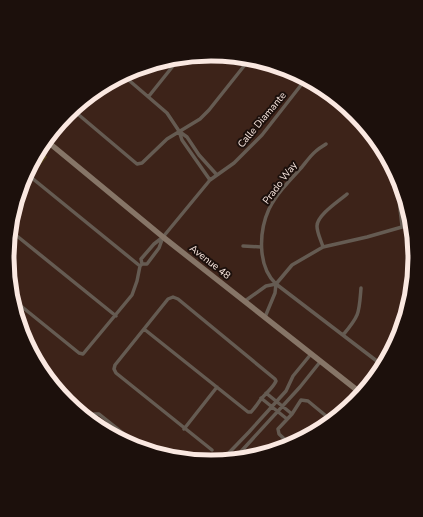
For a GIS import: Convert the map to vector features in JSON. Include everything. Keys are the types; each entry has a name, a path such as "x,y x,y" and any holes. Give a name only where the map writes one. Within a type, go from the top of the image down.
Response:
{"main road":[{"name":"Avenue 48","path":"51,144 163,237 358,391"}],"street":[{"path":"77,114 137,164 142,163 167,139 200,118 209,110 245,64"},
{"path":"149,96 173,65"},
{"path":"128,79 167,113 179,131 182,140 210,180"},
{"name":"Calle Diamante","path":"163,237 210,180 234,163 262,135 303,83"},
{"path":"179,131 187,137 217,175"},
{"name":"Prado Way","path":"276,284 271,280 263,261 261,247 265,221 273,202 316,151 326,144"},
{"path":"198,163 203,159"},
{"path":"31,177 141,265 147,264 159,248 163,237"},
{"path":"323,247 318,231 318,222 322,215 347,194"},
{"path":"399,195 402,226"},
{"path":"265,317 275,293 276,284 292,265 323,247 367,237 406,225"},
{"path":"16,235 116,316"},
{"path":"20,305 79,353 83,354 132,296 138,281 141,259 154,244 163,237"},
{"path":"243,246 261,247"},
{"path":"245,301 266,286 276,284 379,363"},
{"path":"344,335 356,320 358,315 361,288"},
{"path":"144,329 248,412 252,411 276,381 273,376 178,298 173,297 168,299 115,365 114,369 116,373 212,450"},
{"path":"226,456 272,407 286,390 293,376 311,354"},
{"path":"239,454 261,431 291,395 300,387 320,362"},
{"path":"184,429 217,387"},
{"path":"286,390 291,395"},
{"path":"266,393 292,414"},
{"path":"261,398 287,420"},
{"path":"286,441 278,432 279,426 292,414 299,402 303,400 308,401 328,418"},
{"path":"92,416 94,414 99,414 130,438"}],"shaded area":[{"path":"44,154 47,157 33,173"}]}
